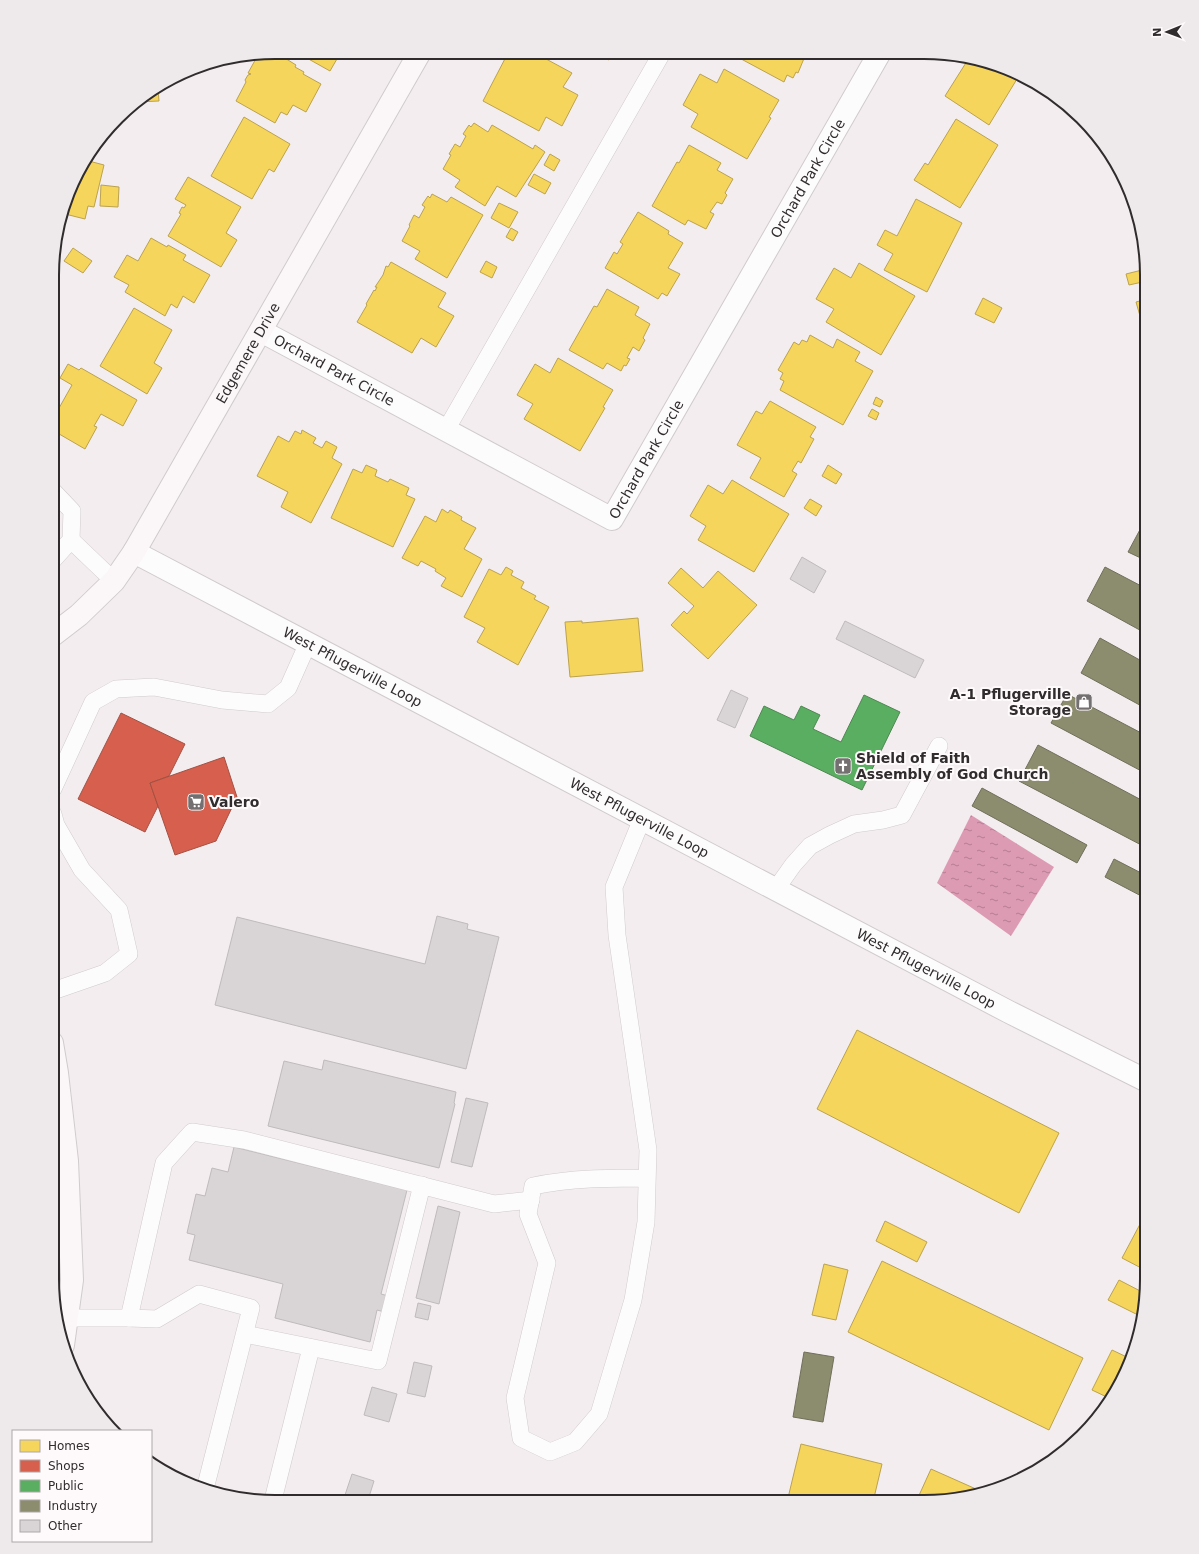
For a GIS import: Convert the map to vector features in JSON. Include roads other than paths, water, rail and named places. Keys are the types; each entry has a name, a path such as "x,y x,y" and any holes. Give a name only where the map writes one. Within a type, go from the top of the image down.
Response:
{"street":[{"name":"Edgemere Drive","path":"59,631 80,615 114,581 134,552 416,59"},
{"name":"Orchard Park Circle","path":"261,331 612,519 876,59"},
{"name":"West Pflugerville Loop","path":"134,552 1009,1012 1140,1078"},
{"path":"59,1091 67,1161 72,1280 62,1317"}],"lane":[{"path":"446,430 659,59"},
{"path":"59,497 72,511 71,540 59,553"},
{"path":"71,540 114,581"},
{"path":"59,776 93,702 116,689 154,687 222,700 268,704 288,688 308,643"},
{"path":"776,889 793,865 810,846 816,842 854,824 883,820 902,815 939,746"},
{"path":"642,819 614,887 617,935 648,1150 646,1222 632,1300 599,1414 575,1442 550,1452 521,1438 515,1398 547,1263 528,1214 533,1186 557,1181 603,1178 647,1178"},
{"path":"59,830 82,870 119,910 129,954 105,973 59,989"},
{"path":"129,1318 164,1163 192,1132 244,1140 494,1204 531,1200"},
{"path":"245,1334 378,1361 422,1185"},
{"path":"63,1318 157,1319 199,1294 251,1308 206,1484"},
{"path":"274,1495 311,1348"}],"water":[{"path":"971,815 1054,867 1011,936 937,883"}],"place":[{"name":"A-1 Pflugerville Storage","path":"1084,702"},
{"name":"Shield of Faith Assembly of God Church","path":"843,766"},
{"name":"Valero","path":"196,802"}]}
